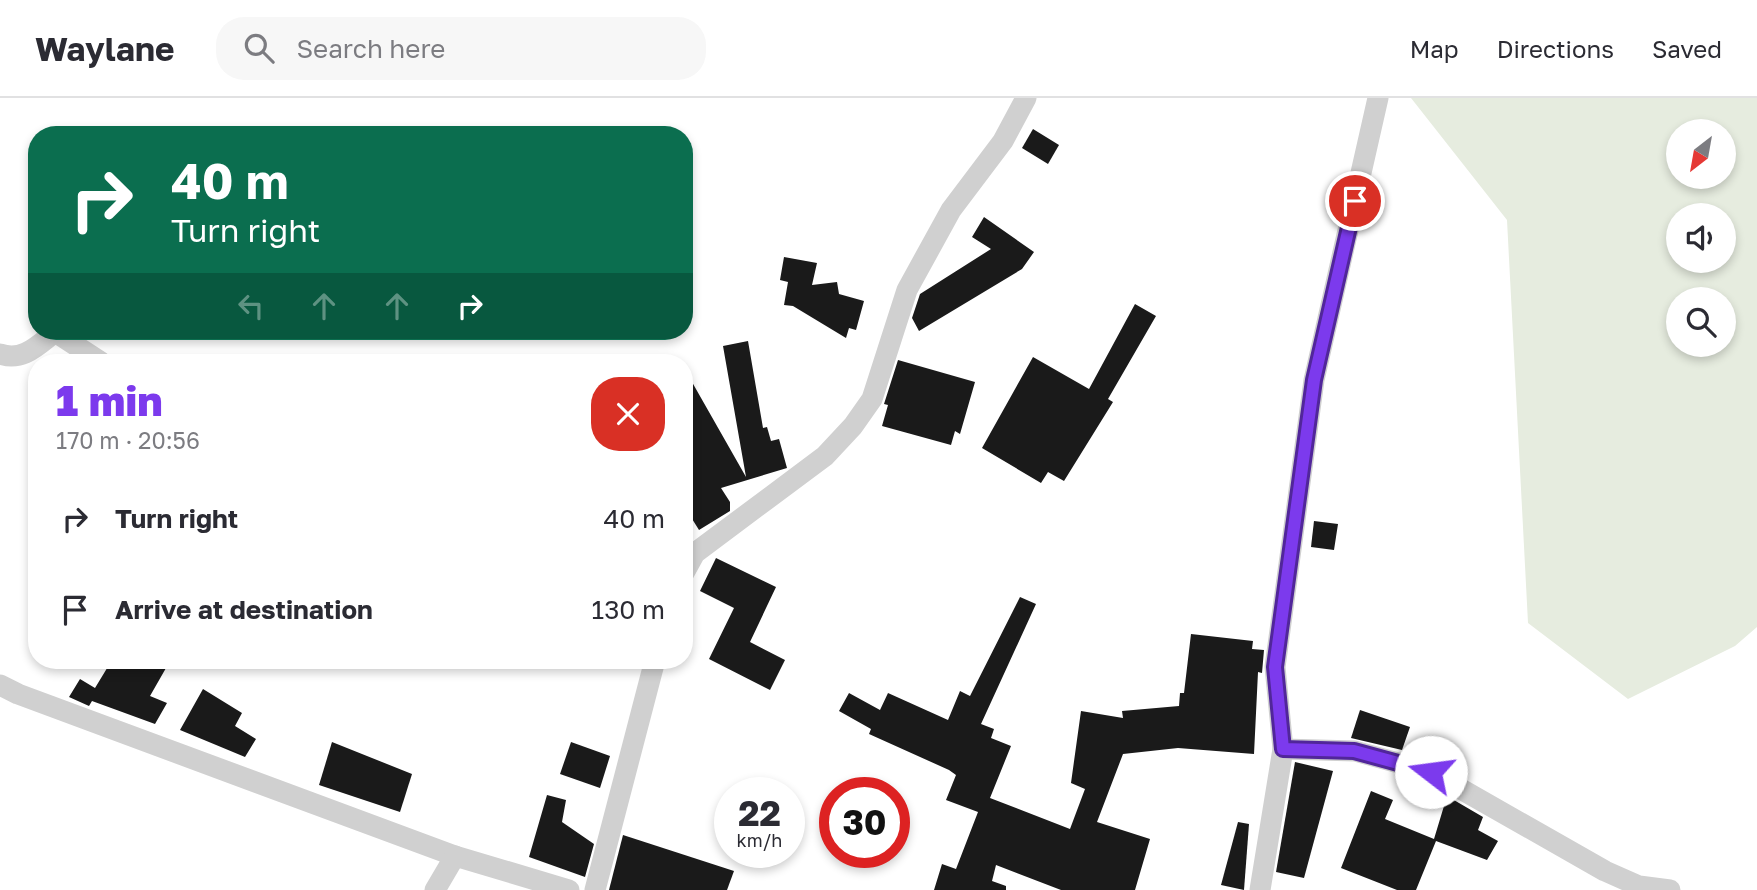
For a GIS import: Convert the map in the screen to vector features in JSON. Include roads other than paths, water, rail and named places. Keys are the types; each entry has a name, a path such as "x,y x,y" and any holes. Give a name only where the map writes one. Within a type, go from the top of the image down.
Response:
{"street":[{"path":"693,557 825,456 853,426 872,399 907,290 951,210 1003,141 1026,98"},
{"path":"1260,890 1283,749 1275,667 1314,380 1378,98"},
{"path":"0,354 10,358 27,354 45,340"},
{"path":"67,340 89,354"},
{"path":"595,890 653,669"},
{"path":"0,684 18,694 454,856 569,890"},
{"path":"1283,749 1354,751 1431,772 1605,871 1639,886 1670,890"},
{"path":"435,890 454,856"}]}
